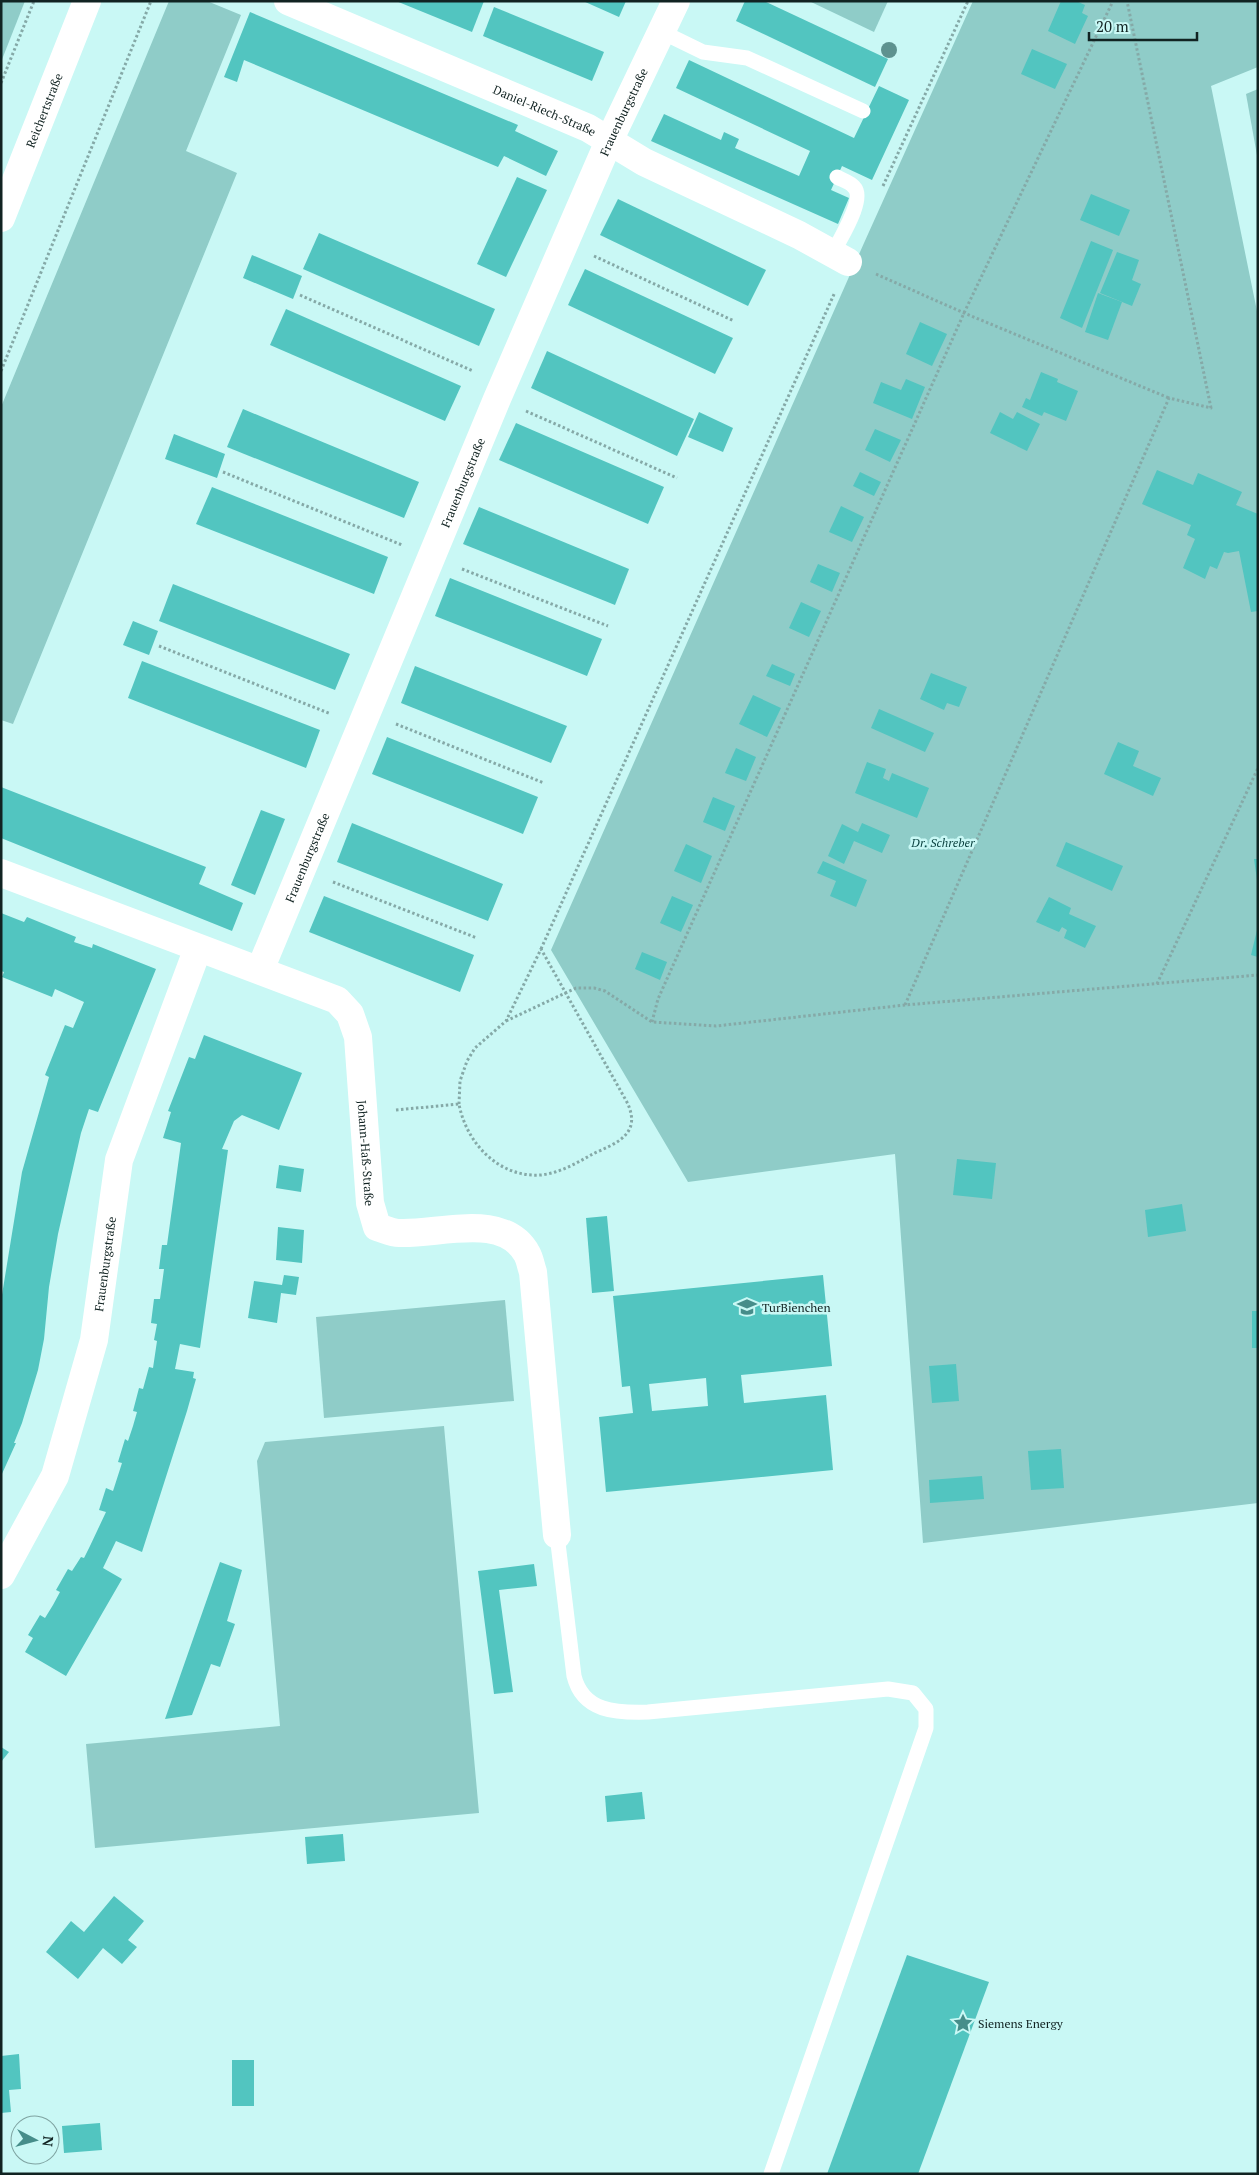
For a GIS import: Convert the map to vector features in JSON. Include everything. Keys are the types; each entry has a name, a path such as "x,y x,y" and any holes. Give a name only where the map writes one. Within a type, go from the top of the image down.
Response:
{"street":[{"name":"Reichertstraße","path":"1,218 87,1"},
{"name":"Daniel-Riech-Straße","path":"288,1 588,128 644,162 799,235 840,257"},
{"name":"Frauenburgstraße","path":"260,970 500,392 610,142 676,1"},
{"name":"Johann-Haß-Straße","path":"1,873 337,1000 350,1014 358,1037 370,1203 377,1227 398,1233 478,1228 498,1229 513,1238 527,1254 533,1272 557,1535"},
{"name":"Frauenburgstraße","path":"1,1575 55,1476 94,1340 119,1160 198,948"}],"lane":[{"path":"662,32 703,52 746,58 863,111"},
{"path":"836,177 855,188 858,194 840,257"},
{"path":"557,1535 576,1682 578,1689 586,1700 601,1707 624,1713 888,1689 913,1693 926,1709 926,1728 771,2174"}],"path":[{"path":"1,83 34,1"},
{"path":"1,370 151,1"},
{"path":"881,190 968,1"},
{"path":"652,1022 658,998 964,313 1113,1"},
{"path":"506,1021 541,948 840,257 964,313 1169,398 1211,408 1127,1"},
{"path":"565,242 734,321"},
{"path":"300,294 677,478"},
{"path":"906,1005 1169,398"},
{"path":"160,646 544,783"},
{"path":"1156,984 1258,768"},
{"path":"302,869 477,938"},
{"path":"541,948 565,993 628,1104 632,1114 632,1124 626,1134 615,1142 566,1168 541,1175 527,1174 508,1169 492,1160 478,1148 462,1120 459,1104 460,1081 467,1061 475,1048 506,1021 565,993 576,988 594,988 605,991 652,1022 716,1026 906,1005 1258,975"},
{"path":"363,1114 459,1104"}],"green space":[{"path":"1,1 25,1 1,62"},
{"path":"169,1 207,1 241,15 186,151 237,173 13,724 1,720 1,407"},
{"path":"809,1 888,1 874,32"},
{"name":"Dr. Schreber","path":"973,1 1258,1 1258,67 1211,86 1258,316 1258,1503 923,1543 895,1154 688,1182 551,950"},
{"path":"1258,89 1258,161 1246,94"},
{"path":"505,1300 514,1401 324,1418 316,1317"},
{"path":"444,1426 479,1813 95,1848 86,1744 280,1726 257,1461 265,1442"}],"building":[{"path":"396,1 484,1 472,32"},
{"path":"583,1 626,1 619,17"},
{"path":"745,1 764,1 888,59 875,87 736,21"},
{"path":"1061,1 1076,1 1085,5 1082,13 1088,16 1075,44 1048,31"},
{"path":"494,7 604,52 592,81 483,36"},
{"path":"250,12 518,125 515,131 558,151 546,176 504,156 498,167 244,60 237,82 224,77"},
{"path":"1032,49 1067,64 1055,89 1021,74"},
{"path":"689,60 854,138 879,86 909,100 872,180 842,166 831,190 849,198 838,224 651,141 664,114 721,140 724,132 739,139 735,148 799,176 810,151 676,88"},
{"path":"517,177 547,190 506,277 477,264"},
{"path":"1091,194 1130,210 1119,236 1080,220"},
{"path":"618,199 766,270 748,306 600,235"},
{"path":"319,233 495,309 479,346 303,269"},
{"path":"1091,241 1113,250 1082,328 1060,318"},
{"path":"1117,252 1139,260 1132,280 1141,284 1132,306 1100,293"},
{"path":"252,255 302,276 293,299 243,278"},
{"path":"585,269 733,338 715,374 568,305"},
{"path":"1098,293 1122,302 1108,340 1085,332"},
{"path":"286,309 461,386 445,421 270,345"},
{"path":"920,322 947,334 932,366 906,354"},
{"path":"547,351 694,419 677,456 531,388"},
{"path":"1041,372 1058,379 1057,382 1078,391 1066,421 1044,412 1042,416 1022,407 1026,398 1030,400"},
{"path":"906,379 925,387 912,419 873,403 881,382 901,390"},
{"path":"243,409 419,482 404,518 227,447"},
{"path":"699,412 733,428 723,452 688,437"},
{"path":"1000,412 1013,419 1017,412 1040,424 1027,451 990,433"},
{"path":"516,423 664,487 648,524 499,460"},
{"path":"875,429 901,440 890,462 865,450"},
{"path":"174,434 225,454 217,478 165,459"},
{"path":"1157,470 1193,485 1198,473 1242,492 1236,505 1258,514 1258,611 1251,612 1239,551 1224,552 1217,569 1210,566 1205,579 1183,568 1195,539 1187,535 1191,525 1142,504"},
{"path":"860,472 881,482 874,496 853,486"},
{"path":"212,487 388,557 374,594 196,524"},
{"path":"841,506 864,517 852,542 829,532"},
{"path":"479,507 629,569 615,605 463,544"},
{"path":"818,564 840,573 832,592 810,582"},
{"path":"450,578 602,639 587,676 435,616"},
{"path":"173,584 350,654 335,690 159,621"},
{"path":"801,602 821,611 809,637 789,628"},
{"path":"133,621 158,631 149,655 123,645"},
{"path":"142,661 320,730 306,768 128,698"},
{"path":"772,664 795,674 790,686 766,676"},
{"path":"415,666 567,726 551,763 401,703"},
{"path":"931,673 967,687 959,707 947,703 944,710 920,699"},
{"path":"753,695 781,708 767,737 739,724"},
{"path":"879,709 934,733 925,752 871,728"},
{"path":"387,737 538,797 523,834 372,774"},
{"path":"1118,742 1139,751 1133,766 1161,778 1153,796 1104,774"},
{"path":"736,748 756,757 746,781 725,773"},
{"path":"867,762 886,769 883,778 889,781 892,773 929,788 917,818 855,793"},
{"path":"1,787 206,867 199,884 243,903 232,931 1,838"},
{"path":"713,797 735,806 725,831 703,822"},
{"path":"261,810 285,819 255,895 231,885"},
{"path":"352,823 503,884 488,921 337,862"},
{"path":"862,823 890,835 882,853 854,841 844,864 828,856 842,824 858,832"},
{"path":"1066,842 1123,866 1112,891 1056,866"},
{"path":"686,844 712,856 701,883 674,871"},
{"path":"1254,859 1258,859 1258,880 1257,880"},
{"path":"823,861 867,880 856,907 830,896 836,881 817,873"},
{"path":"324,896 474,955 460,992 309,932"},
{"path":"672,896 693,905 681,932 660,923"},
{"path":"1049,897 1071,908 1069,914 1096,926 1085,948 1064,938 1067,930 1062,927 1059,932 1036,922"},
{"path":"1,913 24,922 27,917 76,937 74,942 92,948 93,944 156,969 98,1112 89,1109 81,1133 58,1234 38,1370 14,1443 16,1443 1,1476 1,1301 22,1172 49,1077 45,1075 65,1025 73,1028 84,1002 55,989 52,997 2,977 4,972 1,971"},
{"path":"1258,930 1258,957 1251,955"},
{"path":"642,952 667,962 660,980 635,969"},
{"path":"204,1035 302,1073 279,1130 242,1115 234,1121 222,1149 228,1150 200,1348 180,1344 175,1369 194,1372 193,1378 196,1379 187,1411 142,1552 116,1541 103,1568 122,1579 66,1676 25,1652 33,1638 28,1635 40,1615 45,1618 53,1605 60,1592 56,1590 68,1569 72,1571 81,1557 84,1558 106,1512 99,1510 106,1488 113,1491 122,1463 118,1462 125,1439 128,1441 137,1412 133,1411 139,1388 143,1389 149,1367 153,1368 157,1341 154,1340 157,1324 151,1323 154,1299 160,1299 164,1269 159,1269 162,1245 167,1245 181,1143 163,1138 171,1112 168,1111 189,1057 195,1059"},
{"path":"957,1159 996,1163 992,1199 953,1195"},
{"path":"279,1165 304,1169 301,1192 276,1188"},
{"path":"1182,1204 1186,1231 1148,1237 1145,1210"},
{"path":"607,1216 614,1291 592,1293 586,1218"},
{"path":"278,1227 304,1230 302,1263 276,1260"},
{"path":"284,1275 299,1277 296,1295 281,1293 277,1323 248,1318 254,1281 282,1285"},
{"path":"823,1275 832,1366 741,1375 744,1403 826,1395 833,1470 606,1492 599,1417 633,1413 630,1386 622,1387 613,1296","holes":["706,1378 708,1406 652,1411 649,1384"]},
{"path":"1252,1311 1258,1311 1258,1348 1252,1348"},
{"path":"956,1364 959,1401 932,1403 929,1366"},
{"path":"1061,1449 1064,1488 1031,1490 1028,1451"},
{"path":"982,1476 984,1499 930,1503 929,1480"},
{"path":"220,1562 242,1570 227,1621 235,1624 220,1667 211,1664 192,1715 165,1719"},
{"path":"534,1564 537,1586 499,1590 513,1692 494,1694 478,1571"},
{"path":"1,1747 9,1752 1,1762"},
{"path":"642,1792 645,1819 607,1822 605,1796"},
{"path":"343,1834 345,1861 307,1864 305,1837"},
{"path":"114,1896 144,1921 128,1940 137,1947 122,1964 103,1948 78,1979 46,1952 71,1921 84,1932"},
{"path":"907,1955 989,1982 918,2174 827,2174"},
{"path":"19,2054 21,2089 9,2090 11,2112 1,2113 1,2056"},
{"path":"232,2060 254,2060 254,2106 232,2106"},
{"path":"100,2123 102,2150 64,2153 62,2126"}],"place":[{"name":"TurBienchen","path":"747,1307"},
{"name":"Siemens Energy","path":"963,2023"}]}
